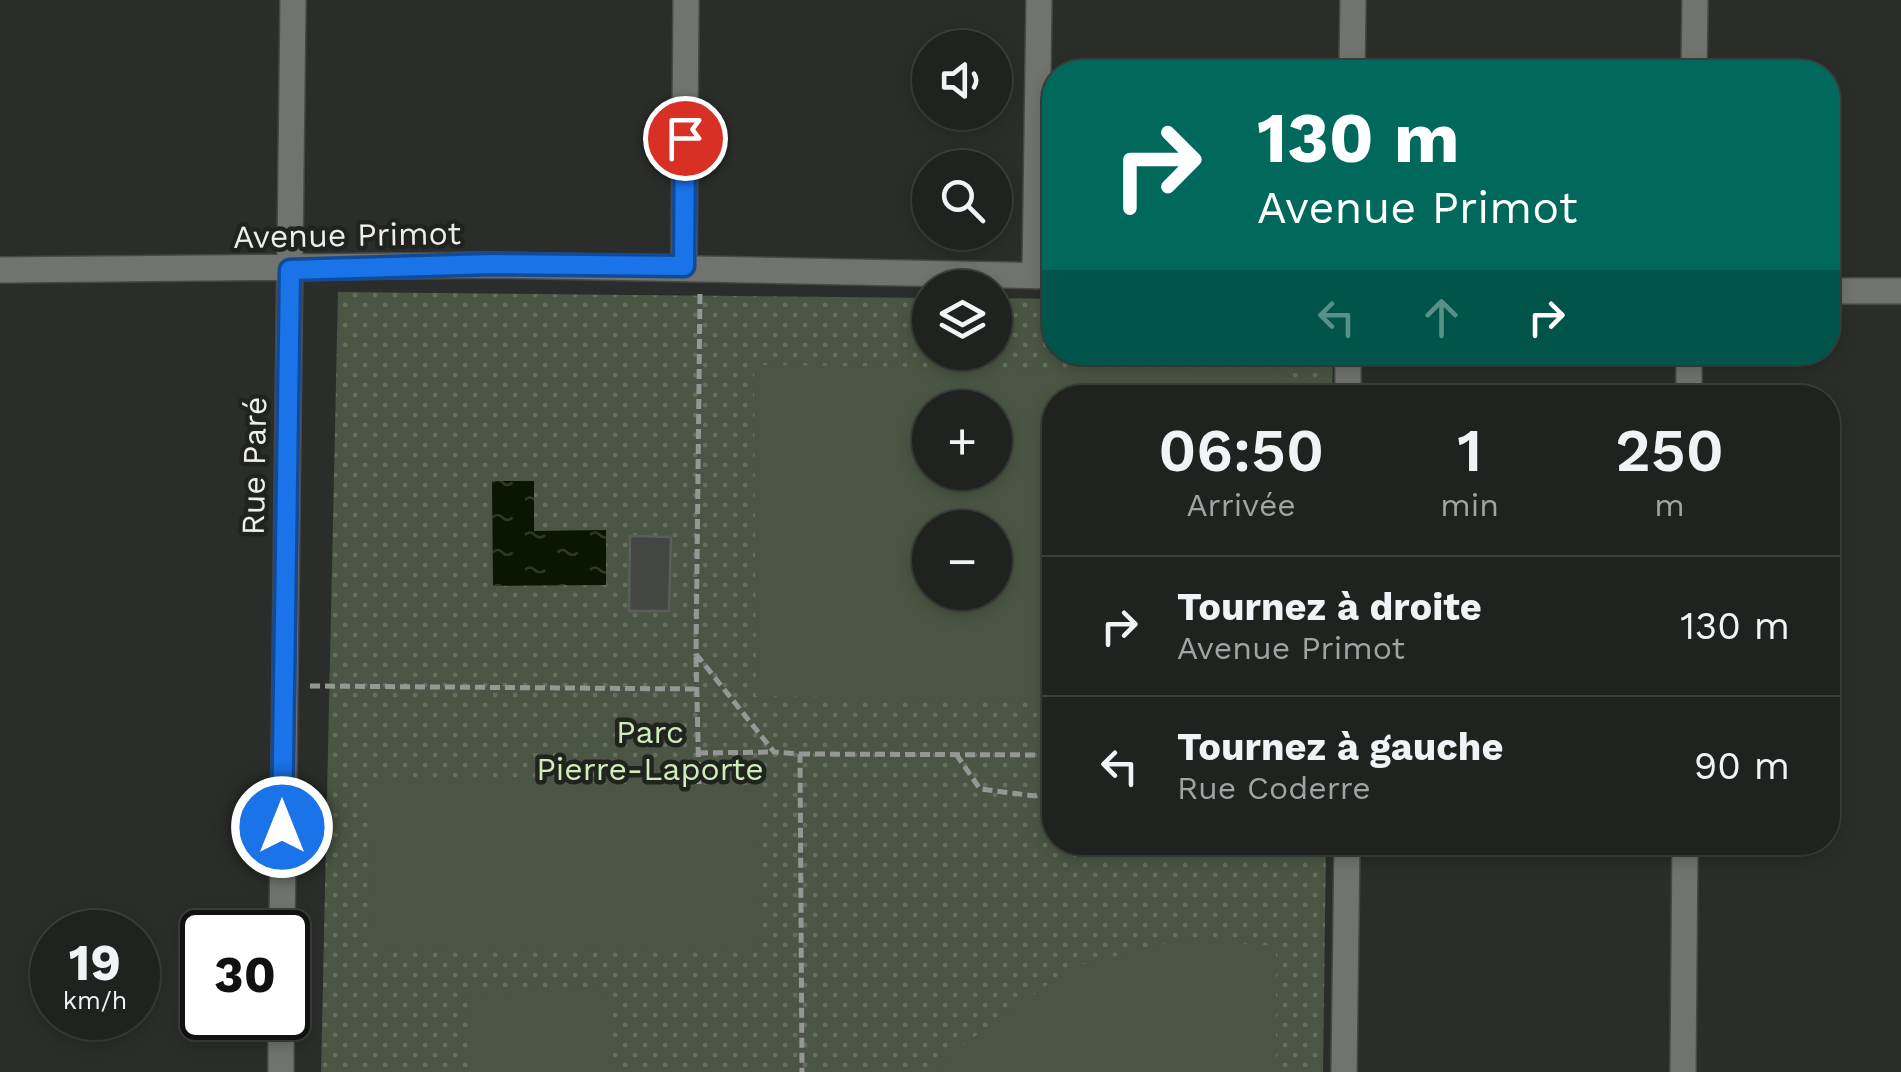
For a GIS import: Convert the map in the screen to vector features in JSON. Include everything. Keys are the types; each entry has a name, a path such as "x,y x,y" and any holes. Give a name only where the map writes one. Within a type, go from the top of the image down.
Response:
{"street":[{"name":"Rue Paré","path":"282,910 293,0"},
{"path":"686,0 692,266"},
{"path":"1039,0 1042,138"},
{"path":"1352,60 1353,0"},
{"path":"1694,60 1695,0"},
{"name":"Avenue Primot","path":"0,270 290,270 493,264 1042,276"},
{"path":"1840,291 1901,292"},
{"path":"1344,1072 1347,855"},
{"path":"1683,1072 1685,855"},
{"path":"281,1040 281,1072"}],"path":[{"path":"692,266 698,784"},
{"path":"696,654 774,752"},
{"path":"282,686 696,689"},
{"path":"698,753 1042,755"},
{"path":"800,754 802,1072"},
{"path":"956,754 980,789 1035,796 1042,792"}],"green space":[{"name":"Parc Pierre-Laporte","path":"338,292 912,298 912,370 1012,370 1012,298 1042,299 1042,365 1333,365 1332,385 1042,385 1042,855 1326,855 1323,1072 321,1072"},
{"path":"754,365 912,367 912,370 1277,371 1277,385 1042,385 1042,700 756,696"},
{"path":"373,782 758,785 757,951 371,949"},
{"path":"1183,939 1276,946 1276,1072 937,1072 950,1054 1072,967"},
{"path":"607,990 609,1072 472,1072 470,993"}],"water":[{"path":"492,481 534,481 534,531 606,530 606,585 493,586"}],"building":[{"path":"630,536 671,537 669,611 629,611"}],"route":[{"path":"282,827 290,270 493,264 684,266 685,138"}]}
